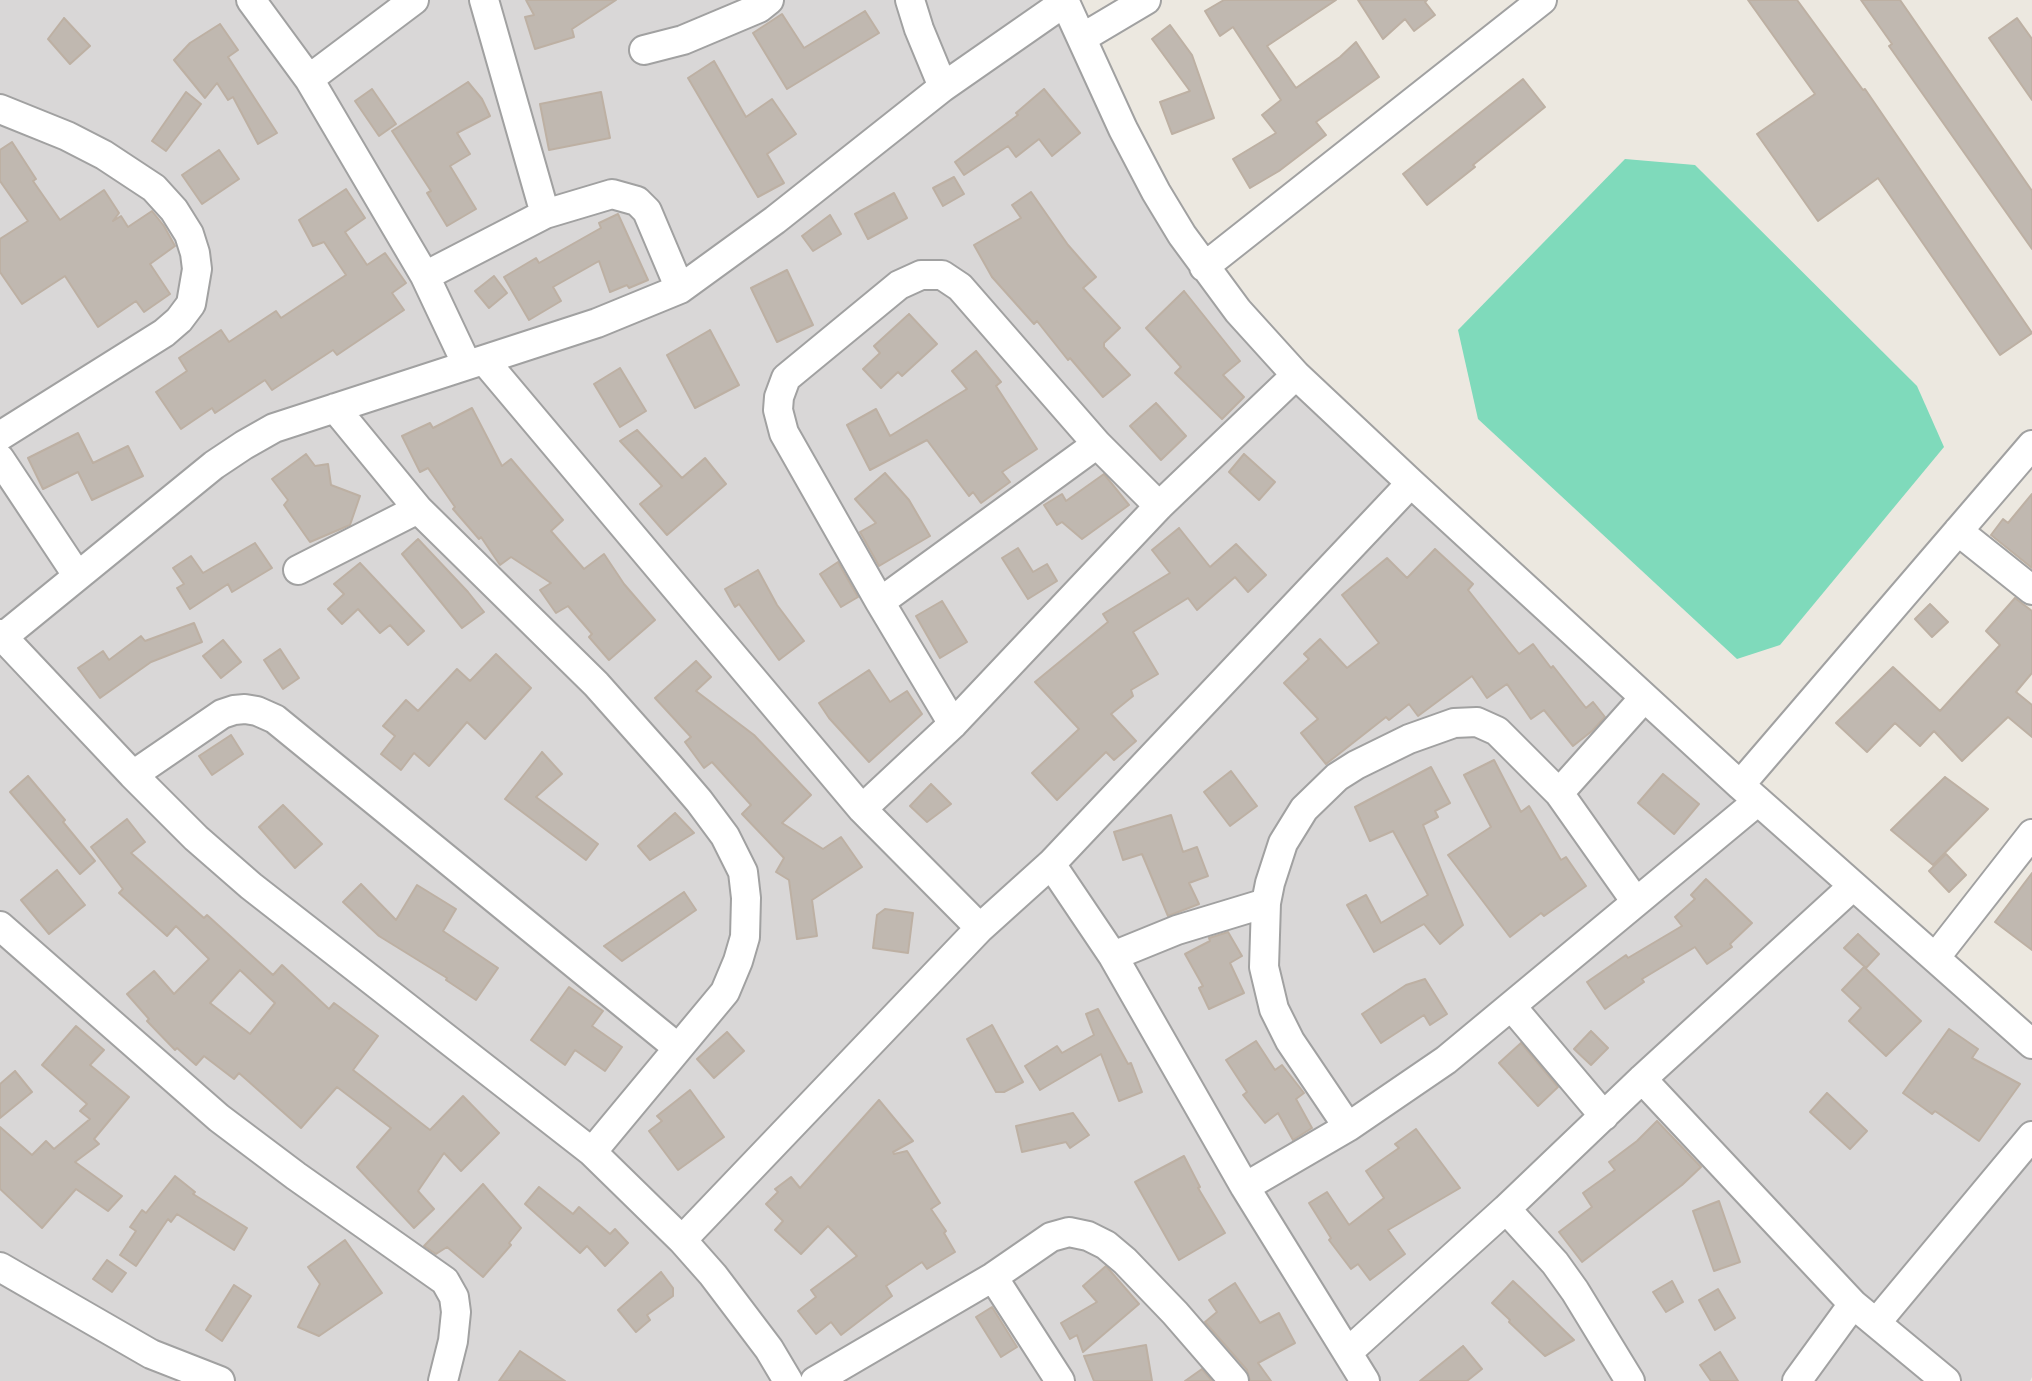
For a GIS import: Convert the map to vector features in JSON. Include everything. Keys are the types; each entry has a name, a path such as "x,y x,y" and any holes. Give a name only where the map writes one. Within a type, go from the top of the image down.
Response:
{"street":[{"path":"251,0 309,79 476,362 862,809 980,928"},
{"path":"309,79 413,0"},
{"path":"484,0 545,214"},
{"path":"643,50 683,40 759,8 769,0"},
{"path":"910,0 943,87"},
{"path":"1082,37 1146,0"},
{"path":"1204,267 1542,0"},
{"path":"788,1381 739,1307 682,1240 592,1152 251,886 196,838 2,636 214,465 274,428 597,323 680,289 775,220 943,87 1065,1 1123,129 1156,192 1204,267 1238,311 1296,375 1644,698 2032,1044"},
{"path":"0,109 67,136 104,155 154,188 174,210 189,234 197,270 191,304 179,320 164,333 0,436"},
{"path":"425,276 545,214 608,194 637,201 647,211 680,289"},
{"path":"953,724 789,443 778,410 779,397 786,378 892,290 921,275 933,273 952,280 1097,444 1159,506"},
{"path":"862,809 953,724 1159,506 1296,375"},
{"path":"335,408 418,509 596,684 699,801 725,836 743,872 746,898 745,937 725,992 592,1152"},
{"path":"880,601 1097,444"},
{"path":"1245,1186 1348,1127 1446,1060 1636,902 1749,793 1958,531 2032,445"},
{"path":"0,459 78,575"},
{"path":"682,1240 980,928 1051,864 1411,483"},
{"path":"298,570 418,509"},
{"path":"1958,531 2032,590"},
{"path":"1559,793 1644,698"},
{"path":"133,775 222,714 245,709 275,719 678,1048"},
{"path":"1348,1127 1305,1065 1274,1009 1264,967 1266,903 1283,843 1304,809 1337,777 1409,739 1454,723 1477,722 1497,731 1559,793 1636,902"},
{"path":"1935,958 2032,834"},
{"path":"1051,864 1113,956 1245,1186 1365,1381"},
{"path":"1348,1352 1853,886"},
{"path":"1113,956 1177,930 1266,903"},
{"path":"0,926 219,1118 296,1176 432,1269 445,1281 454,1297 456,1312 453,1341 443,1381"},
{"path":"1512,1007 1604,1116"},
{"path":"1642,1079 1853,1304 1946,1381"},
{"path":"1876,1324 2032,1136"},
{"path":"1506,1209 1555,1263 1630,1381"},
{"path":"815,1381 993,1277 1060,1233 1077,1232 1105,1245 1125,1261 1234,1381"},
{"path":"0,1266 151,1354 220,1381"},
{"path":"993,1277 1059,1381"},
{"path":"1797,1381 1853,1304"}],"shaded area":[{"path":"0,0 1054,0 1170,227 1313,393 2032,1045 2030,1381 0,1381"}],"green space":[{"path":"1625,159 1695,165 1917,386 1944,447 1780,645 1737,659 1478,419 1458,330"}],"building":[{"path":"526,0 616,0 572,29 574,37 535,49 525,17 534,15"},
{"path":"1224,0 1336,0 1267,46 1296,88 1340,57 1356,42 1379,77 1316,122 1326,135 1279,171 1250,188 1233,159 1276,133 1262,115 1281,100 1233,27 1220,36 1205,11"},
{"path":"1358,0 1427,0 1425,2 1435,15 1414,31 1405,19 1383,39"},
{"path":"1748,0 1797,0 1863,90 1865,89 2032,333 2000,355 1878,178 1818,221 1757,134 1815,94"},
{"path":"1861,0 1900,0 2032,191 2032,249 1889,46 1892,44"},
{"path":"865,11 879,33 787,89 753,33 782,14 804,48"},
{"path":"64,18 90,46 70,64 48,39"},
{"path":"2017,18 2032,39 2032,100 1989,38"},
{"path":"220,24 238,50 228,57 277,133 258,144 233,97 228,100 217,83 205,98 174,60 190,43"},
{"path":"1170,25 1192,55 1214,118 1172,134 1160,102 1190,91 1152,39"},
{"path":"714,61 746,117 772,99 796,134 767,154 784,183 758,197 688,78"},
{"path":"1523,79 1545,107 1427,205 1403,174"},
{"path":"468,82 482,99 490,116 457,133 470,154 450,166 476,209 447,226 427,193 431,191 392,131"},
{"path":"372,89 396,124 379,136 355,101"},
{"path":"1044,89 1080,133 1052,156 1039,139 1016,157 1008,146 964,175 955,162 1018,115 1016,113"},
{"path":"186,92 201,104 166,151 152,141"},
{"path":"601,92 610,138 549,150 540,104"},
{"path":"12,142 36,179 33,181 60,220 104,190 119,213 113,221 121,216 128,227 152,211 175,246 150,264 170,294 144,312 136,301 98,327 65,276 22,304 0,272 0,239 28,221 0,181 0,150"},
{"path":"219,150 239,179 202,204 182,175"},
{"path":"954,177 964,194 943,206 933,188"},
{"path":"346,189 365,218 345,232 367,265 385,253 406,283 392,293 404,310 337,355 333,350 272,390 265,380 215,413 212,408 181,429 156,392 187,371 179,358 221,330 229,342 276,311 281,318 346,275 324,242 313,246 299,220"},
{"path":"1031,192 1068,245 1096,277 1083,288 1120,328 1104,343 1104,347 1130,375 1103,397 1070,358 1068,360 1037,321 1034,324 992,277 974,245 1021,218 1012,205"},
{"path":"894,193 907,218 868,239 855,214"},
{"path":"618,214 648,280 610,292 599,261 553,287 561,301 529,320 504,277 536,258 539,263 601,228 599,223"},
{"path":"830,215 841,234 813,251 802,236"},
{"path":"787,270 813,325 777,342 751,288"},
{"path":"494,276 507,293 489,308 475,291"},
{"path":"1184,291 1240,361 1223,375 1244,397 1222,419 1175,373 1181,367 1146,328"},
{"path":"909,314 937,344 902,376 898,372 881,388 863,369 880,353 874,346"},
{"path":"710,330 739,385 695,408 667,355"},
{"path":"976,351 1001,382 996,386 1037,449 1002,472 1010,482 981,503 973,492 969,496 927,440 870,470 847,425 876,409 890,436 967,389 952,371"},
{"path":"620,368 646,411 620,427 594,384"},
{"path":"1156,403 1186,436 1161,460 1130,426"},
{"path":"472,408 502,466 511,459 563,520 551,531 584,569 604,554 624,584 655,620 609,660 589,637 592,634 568,606 556,613 540,590 551,583 511,557 500,565 481,537 479,539 453,509 455,507 428,468 420,472 402,436 430,423 433,428"},
{"path":"637,430 682,478 705,458 726,484 667,535 640,504 662,486 620,441"},
{"path":"78,433 93,463 128,446 143,476 92,500 78,472 43,489 28,458"},
{"path":"306,454 315,466 328,464 331,485 360,496 350,525 310,542 284,505 288,500 272,479"},
{"path":"1244,454 1275,482 1259,500 1229,472"},
{"path":"885,473 909,500 930,536 879,566 860,532 876,523 855,499"},
{"path":"1104,474 1129,505 1082,539 1062,522 1057,525 1044,505 1062,494 1066,501"},
{"path":"2032,494 2032,568 1991,535 2003,519 2008,523"},
{"path":"1179,528 1210,567 1236,544 1266,575 1248,592 1235,577 1197,610 1188,598 1133,632 1158,674 1131,690 1133,696 1111,714 1136,741 1114,760 1106,752 1057,800 1032,773 1079,729 1035,682 1108,622 1103,614 1170,573 1152,550"},
{"path":"418,539 484,612 462,628 402,554"},
{"path":"255,543 272,568 232,592 228,584 190,609 177,588 184,584 173,568 191,556 203,573"},
{"path":"1018,548 1033,572 1047,564 1057,581 1028,599 1002,558"},
{"path":"1435,549 1473,584 1468,590 1519,654 1533,644 1586,708 1593,702 1605,717 1573,746 1544,710 1531,719 1507,684 1487,698 1472,676 1418,716 1409,704 1389,720 1386,717 1326,764 1301,733 1318,719 1284,683 1309,659 1304,654 1320,639 1347,668 1379,643 1342,595 1387,558 1407,578"},
{"path":"838,562 858,597 841,607 820,574"},
{"path":"360,563 424,631 408,645 390,625 380,633 358,609 342,624 328,609 344,594 334,584"},
{"path":"758,570 777,605 804,641 779,660 739,604 735,607 725,589"},
{"path":"2015,598 2032,611 2032,673 2016,692 2032,705 2032,737 2008,717 1962,761 1934,731 1920,746 1895,723 1867,752 1836,723 1893,667 1940,711 2000,645 1986,631"},
{"path":"942,601 967,642 940,658 916,616"},
{"path":"1930,604 1948,622 1932,637 1915,619"},
{"path":"194,623 202,642 151,662 100,698 78,668 103,651 109,660 141,636 145,641"},
{"path":"223,640 241,662 221,678 203,656"},
{"path":"280,649 299,678 283,689 264,660"},
{"path":"496,654 531,688 485,739 467,722 429,766 414,753 401,770 381,754 395,736 383,726 406,700 418,711 457,669 470,681"},
{"path":"696,661 711,677 696,691 754,735 811,795 782,823 823,849 841,837 862,867 812,900 817,936 797,939 789,880 776,872 784,858 742,814 751,805 712,762 704,768 685,742 691,737 655,698"},
{"path":"869,670 890,702 907,691 922,714 869,762 819,703"},
{"path":"231,735 243,754 212,775 199,756"},
{"path":"542,752 562,774 536,797 598,844 586,860 505,799"},
{"path":"1494,760 1521,812 1529,806 1561,860 1566,857 1586,886 1544,916 1541,913 1510,937 1448,855 1491,827 1464,775"},
{"path":"1431,767 1450,803 1435,811 1438,817 1423,825 1463,925 1440,944 1424,924 1374,952 1347,905 1366,895 1381,923 1428,895 1393,831 1370,841 1355,807"},
{"path":"1231,771 1257,806 1230,826 1204,792"},
{"path":"1663,774 1699,804 1674,834 1638,803"},
{"path":"28,776 95,861 80,874 10,792"},
{"path":"1945,777 1988,809 1933,865 1891,830"},
{"path":"931,784 951,804 927,822 910,806"},
{"path":"283,805 322,844 295,868 259,827"},
{"path":"675,813 694,833 650,860 638,846"},
{"path":"1171,815 1183,852 1197,847 1208,876 1189,883 1199,904 1168,916 1142,854 1123,860 1114,832"},
{"path":"127,819 145,842 131,853 204,918 207,915 273,975 282,965 329,1009 334,1003 378,1036 353,1070 430,1130 463,1096 499,1133 461,1171 444,1153 418,1191 434,1209 414,1228 357,1167 391,1128 337,1087 301,1128 239,1073 234,1079 204,1056 196,1065 177,1048 175,1050 147,1021 149,1019 127,994 154,971 174,994 209,959 176,926 167,936 119,893 123,889 91,847","holes":["240,970 275,1003 250,1034 210,1003"]},
{"path":"1946,854 1966,875 1949,892 1929,871"},
{"path":"57,870 85,905 49,934 21,900"},
{"path":"2032,873 2032,950 1995,922"},
{"path":"1706,879 1752,923 1730,944 1732,947 1707,964 1695,947 1642,979 1644,982 1605,1009 1587,982 1626,955 1628,958 1682,926 1675,917 1695,899 1691,895"},
{"path":"361,884 396,920 417,885 456,909 443,931 498,968 476,1000 446,980 447,978 379,936 343,902"},
{"path":"684,892 696,910 622,961 604,946"},
{"path":"885,909 913,913 908,953 873,948 877,915"},
{"path":"1228,932 1242,956 1230,963 1244,993 1209,1009 1199,988 1203,986 1185,954 1210,941 1209,938"},
{"path":"1858,934 1879,954 1866,968 1844,948"},
{"path":"1864,967 1921,1021 1886,1056 1849,1021 1861,1008 1842,990"},
{"path":"1425,979 1447,1014 1430,1025 1424,1015 1381,1043 1362,1014 1406,985"},
{"path":"569,987 603,1011 592,1026 622,1047 605,1071 575,1050 565,1065 531,1040"},
{"path":"1098,1009 1128,1064 1131,1063 1142,1092 1119,1101 1101,1054 1040,1090 1025,1066 1057,1046 1062,1053 1094,1035 1086,1014"},
{"path":"992,1025 1023,1082 1004,1092 996,1092 967,1039"},
{"path":"76,1026 104,1050 90,1065 129,1097 94,1139 99,1144 75,1162 122,1196 108,1211 76,1189 42,1228 0,1189 0,1127 32,1155 46,1141 54,1149 90,1119 80,1111 87,1104 42,1065"},
{"path":"1949,1029 1978,1049 1972,1058 2020,1084 1979,1141 1935,1111 1932,1114 1903,1093"},
{"path":"1591,1031 1608,1048 1591,1065 1574,1049"},
{"path":"727,1032 744,1051 714,1078 697,1059"},
{"path":"1256,1041 1275,1070 1282,1065 1304,1093 1296,1099 1312,1128 1293,1140 1278,1113 1265,1123 1243,1095 1247,1092 1226,1060"},
{"path":"1521,1043 1558,1087 1538,1106 1499,1063"},
{"path":"15,1071 32,1092 0,1118 0,1084"},
{"path":"690,1090 724,1137 678,1170 649,1131 662,1121 657,1116"},
{"path":"1827,1093 1867,1131 1850,1149 1810,1112"},
{"path":"879,1100 913,1141 893,1152 907,1151 940,1203 931,1209 946,1231 944,1233 955,1252 927,1269 922,1262 886,1286 892,1296 841,1335 831,1322 816,1334 798,1311 816,1297 811,1290 857,1256 828,1226 801,1254 775,1230 783,1221 766,1204 778,1192 775,1189 791,1177 800,1188"},
{"path":"1073,1113 1089,1135 1070,1148 1066,1142 1022,1152 1016,1126"},
{"path":"1657,1121 1701,1167 1682,1185 1582,1262 1559,1232 1592,1207 1583,1193 1615,1170 1609,1162 1637,1141"},
{"path":"1416,1129 1460,1188 1388,1230 1405,1254 1370,1280 1358,1264 1351,1269 1329,1240 1331,1238 1309,1203 1327,1192 1349,1225 1384,1198 1366,1171 1399,1148 1395,1144"},
{"path":"1184,1156 1200,1187 1198,1188 1225,1233 1179,1260 1135,1182"},
{"path":"175,1176 195,1192 193,1194 247,1228 234,1250 177,1214 171,1222 168,1219 136,1266 120,1255 136,1231 130,1227 142,1210 146,1213"},
{"path":"483,1184 521,1228 509,1243 511,1245 483,1277 447,1247 436,1254 424,1246"},
{"path":"539,1187 573,1214 579,1207 610,1234 615,1229 628,1243 605,1266 587,1246 580,1253 525,1204"},
{"path":"1719,1201 1740,1262 1714,1271 1693,1211"},
{"path":"345,1240 382,1293 319,1336 298,1327 320,1284 308,1267"},
{"path":"107,1260 126,1273 112,1292 93,1279"},
{"path":"1106,1266 1139,1304 1083,1352 1077,1335 1070,1339 1061,1323 1097,1302 1083,1286"},
{"path":"661,1272 673,1288 673,1296 647,1315 650,1320 636,1332 618,1310"},
{"path":"1513,1281 1574,1340 1545,1356 1509,1322 1492,1303"},
{"path":"1672,1281 1683,1302 1666,1312 1653,1292"},
{"path":"1235,1283 1260,1323 1279,1313 1295,1343 1258,1363 1271,1381 1250,1381 1247,1370 1205,1322 1217,1312 1209,1300"},
{"path":"234,1285 251,1296 222,1341 206,1330"},
{"path":"1718,1289 1735,1318 1715,1330 1699,1300"},
{"path":"992,1307 1017,1347 1001,1357 976,1317"},
{"path":"1146,1345 1152,1381 1094,1381 1084,1356"},
{"path":"1463,1346 1482,1369 1467,1381 1420,1381"},
{"path":"520,1351 565,1381 499,1381"},
{"path":"1720,1352 1738,1381 1711,1381 1700,1365"},
{"path":"1202,1369 1212,1381 1185,1381"}]}
